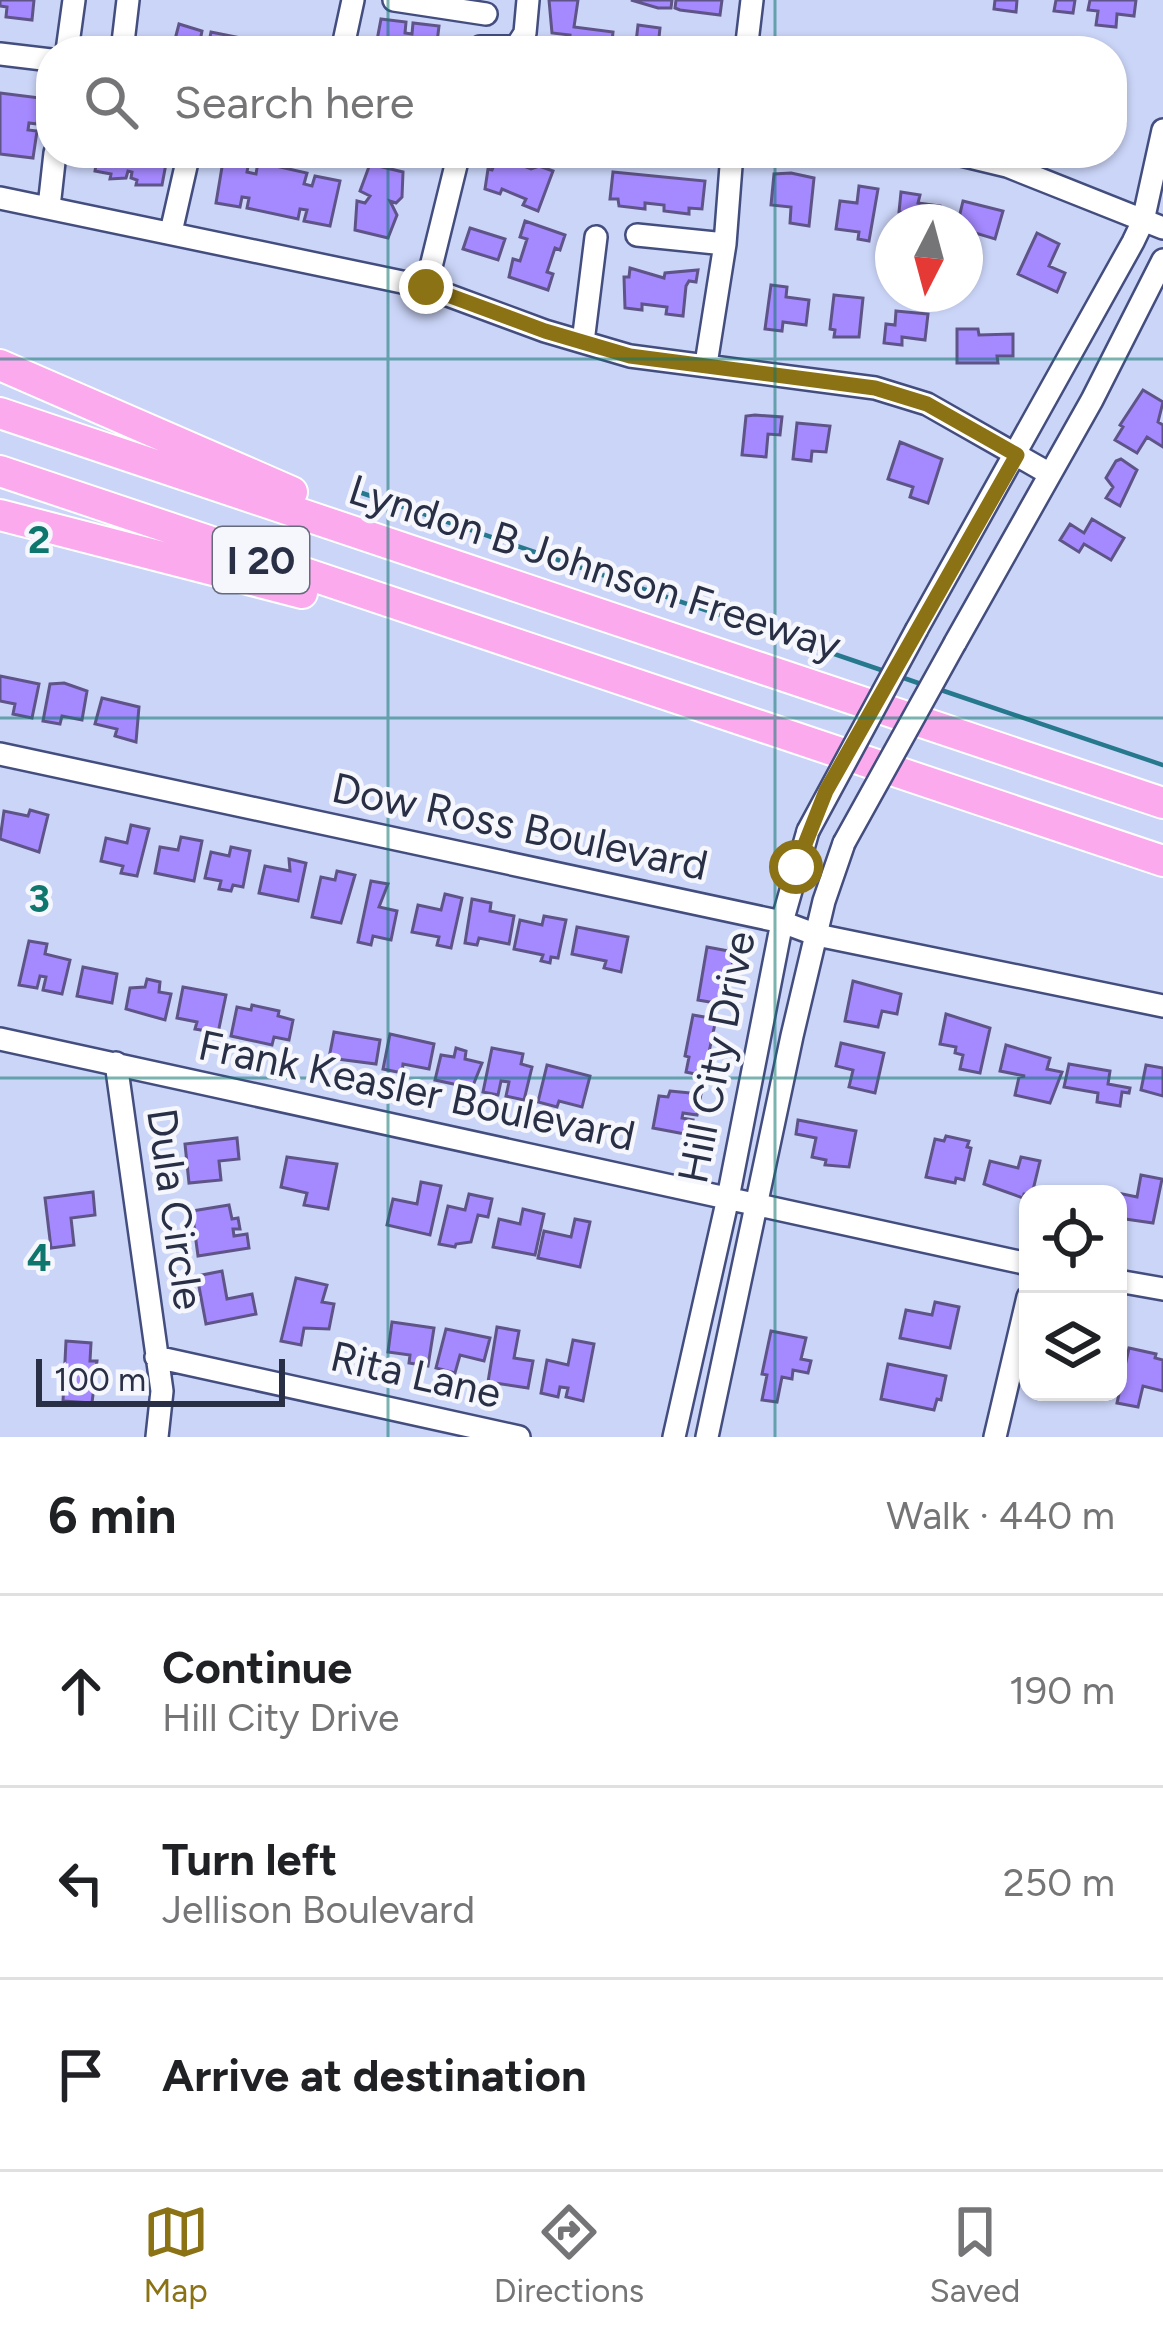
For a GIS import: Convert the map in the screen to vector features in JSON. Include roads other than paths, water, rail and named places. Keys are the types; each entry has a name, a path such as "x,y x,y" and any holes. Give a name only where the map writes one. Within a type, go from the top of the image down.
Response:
{"highway":[{"path":"0,365 497,579"},
{"name":"Lyndon B Johnson Freeway","path":"0,413 1163,803"},
{"name":"I 20","path":"0,471 1163,862"},
{"path":"0,514 521,649"}],"street":[{"path":"70,36 74,0"},
{"path":"124,36 128,0"},
{"path":"345,36 353,0"},
{"path":"394,0 487,7"},
{"path":"523,36 528,0"},
{"path":"748,36 752,0"},
{"path":"0,54 36,58"},
{"name":"Hill City Drive","path":"674,1437 728,1198 782,922 808,831 917,629 1153,225 1163,130"},
{"path":"49,207 54,168"},
{"path":"171,232 186,168"},
{"path":"426,287 455,168"},
{"path":"706,364 732,168"},
{"path":"1012,168 1153,225"},
{"path":"0,198 426,287 630,356 875,388 927,404 1050,474"},
{"path":"637,235 725,244"},
{"path":"583,342 596,237"},
{"name":"Hill City Drive","path":"707,1437 817,935 844,843 1163,260"},
{"name":"Dow Ross Boulevard","path":"0,754 782,922 817,935 1163,1006"},
{"name":"Frank Keasler Boulevard","path":"0,1039 1019,1262"},
{"name":"Dula Circle","path":"116,1063 162,1390 157,1437"},
{"path":"1127,1283 1163,1289"},
{"path":"995,1437 1019,1335"},
{"name":"Rita Lane","path":"156,1357 519,1437"}],"waterway":[{"path":"359,492 887,672"},
{"path":"898,676 921,684"},
{"path":"938,689 1163,765"}]}
